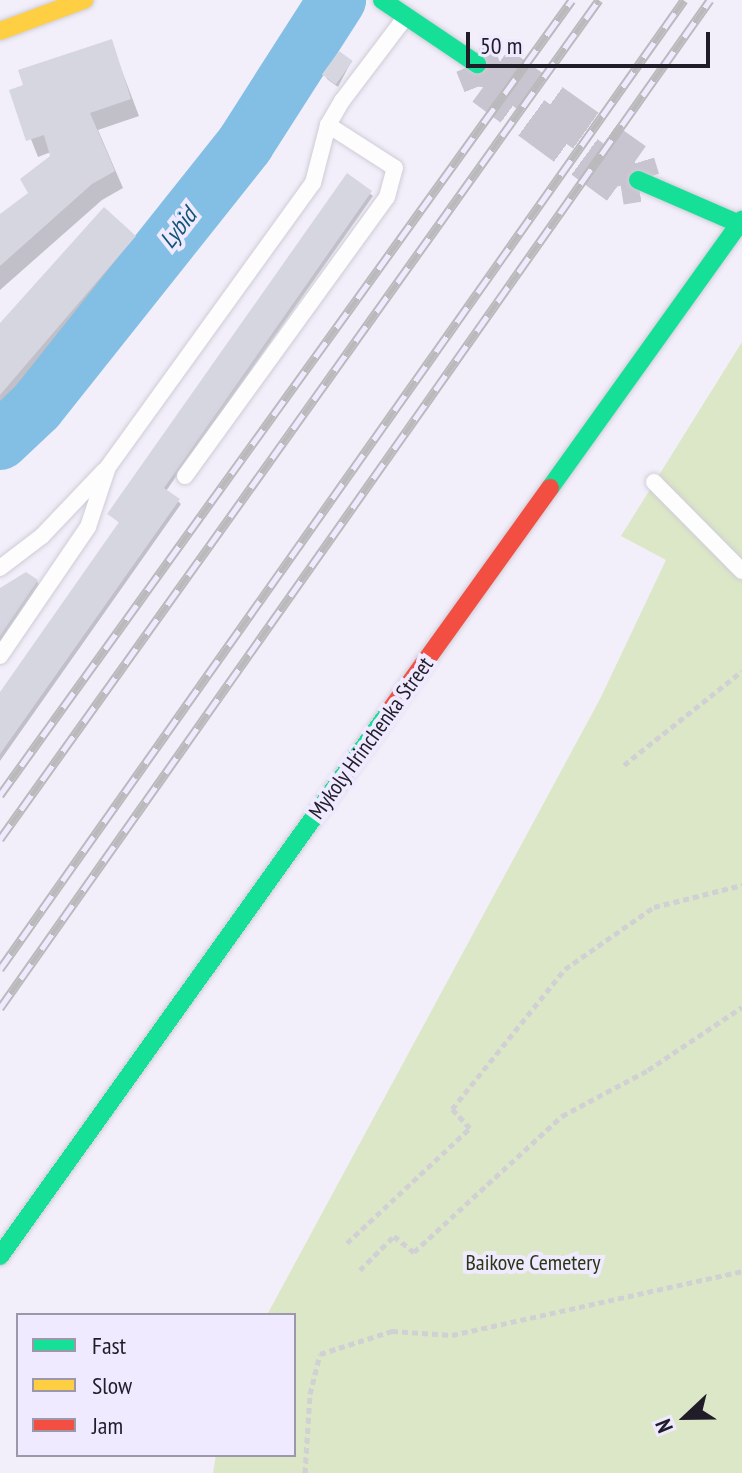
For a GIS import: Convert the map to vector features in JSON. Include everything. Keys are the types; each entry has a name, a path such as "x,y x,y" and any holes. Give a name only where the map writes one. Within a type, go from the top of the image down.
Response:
{"main road":[{"path":"0,31 84,0"},
{"path":"382,0 477,64"},
{"path":"638,180 740,222"},
{"name":"Mykoly Hrinchenka Street","path":"0,1256 740,222"}],"lane":[{"path":"0,568 42,536 108,467 313,183 328,125 403,16"},
{"path":"185,476 387,197 395,168 328,125"},
{"path":"0,656 88,527 108,467"},
{"path":"654,482 742,571"}],"path":[{"path":"624,765 742,671"},
{"path":"347,1243 470,1128 452,1109 565,969 654,907 742,885"},
{"path":"360,1270 394,1236 414,1252 562,1116 648,1070 742,1007"},
{"path":"305,1473 310,1394 320,1354 392,1331 452,1335 742,1271"}],"green space":[{"name":"Baikove Cemetery","path":"742,342 742,1473 213,1473 216,1457 296,1457 296,1313 268,1313 600,699 666,560 621,536"}],"building":[{"path":"112,39 131,99 90,113 115,171 92,184 0,266 0,214 28,193 20,179 50,156 44,135 26,141 9,90 23,85 18,70"},
{"path":"339,51 353,61 336,84 322,74"},
{"path":"347,173 372,191 164,488 180,499 0,754 0,692 119,522 107,514"},
{"path":"104,207 136,236 0,395 0,323"},
{"path":"26,572 38,580 0,636 0,588"}],"waterway":[{"name":"Lybid","path":"0,441 36,407 245,144 337,0"}],"tunnel":[{"path":"477,64 496,67 633,164 638,180 620,183 485,84 477,64"}],"railway":[{"path":"0,795 572,0"},
{"path":"0,839 599,0"},
{"path":"0,969 684,0"},
{"path":"0,1008 710,0"}],"traffic: fast":[{"path":"382,0 477,64"},
{"path":"638,180 739,224"},
{"path":"550,488 742,220"},
{"path":"0,1256 389,712"}],"traffic: slow":[{"path":"0,31 84,0"}],"traffic: jam":[{"path":"389,712 550,488"}]}
